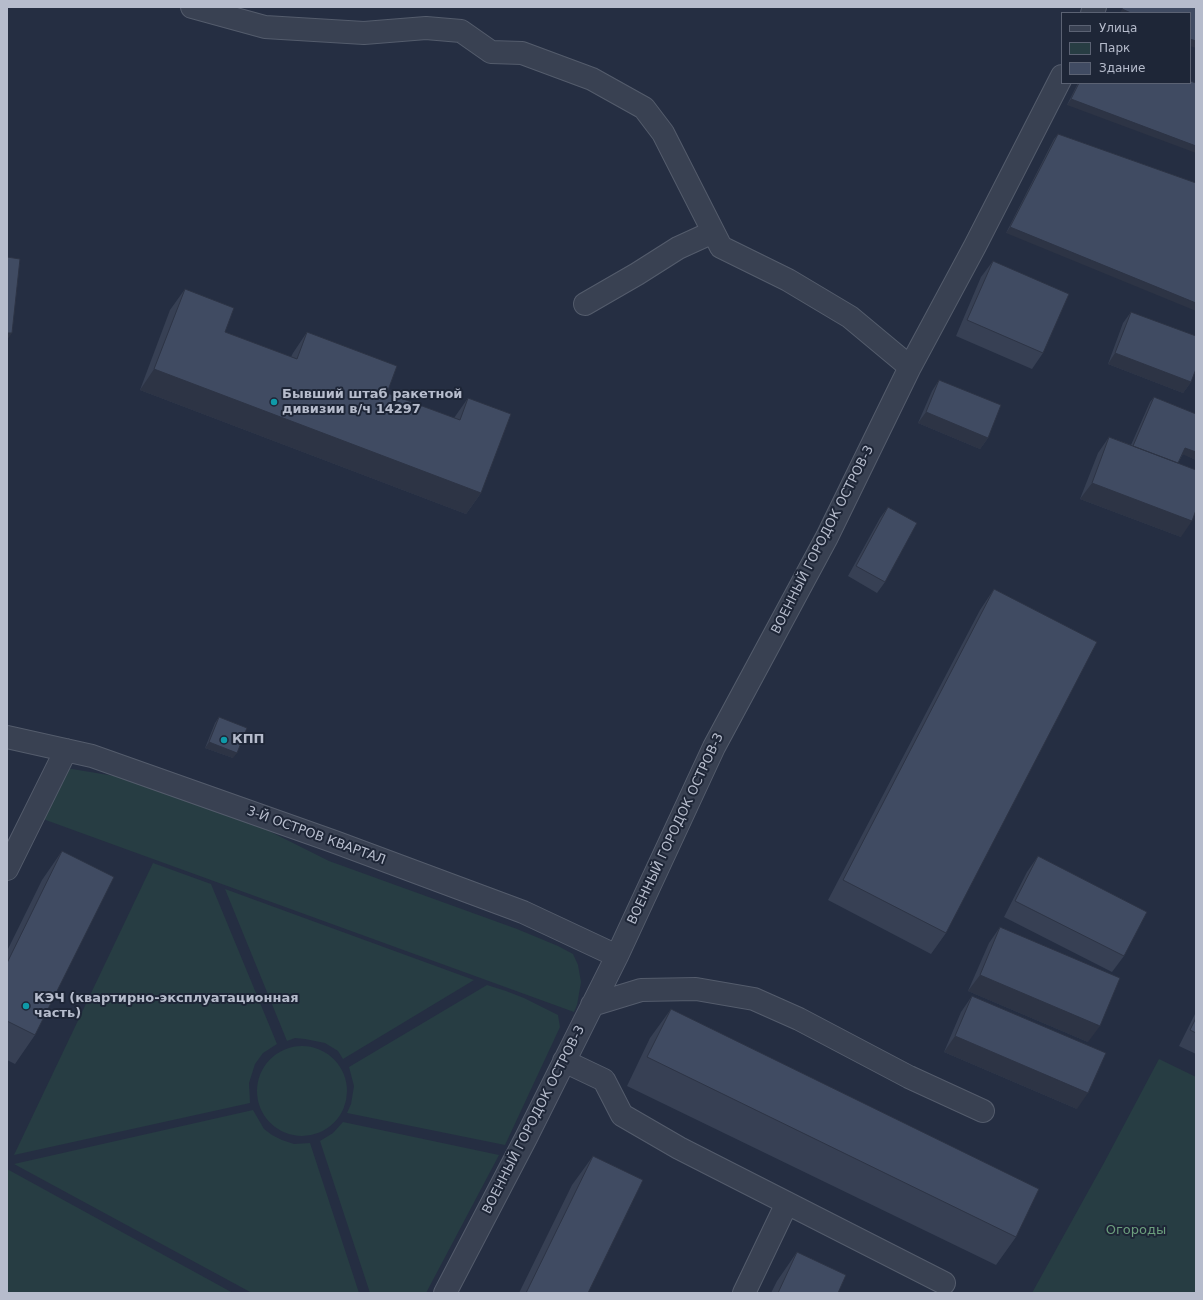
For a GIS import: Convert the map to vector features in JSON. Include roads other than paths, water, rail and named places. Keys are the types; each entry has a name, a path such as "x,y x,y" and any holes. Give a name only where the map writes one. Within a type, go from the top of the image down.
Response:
{"street":[{"path":"192,7 265,27 364,33 426,28 461,31 491,52 522,53 592,79 644,108 663,133 721,247 788,280 850,317 910,367"},
{"name":"ВОЕННЫЙ ГОРОДОК ОСТРОВ-3","path":"445,1293 617,956 714,747 827,537 910,367 1061,78"},
{"path":"585,304 678,248 713,232"},
{"name":"3-Й ОСТРОВ КВАРТАЛ","path":"7,737 92,756 335,842 523,912 617,956"},
{"path":"7,869 66,750"},
{"path":"592,1005 641,990 696,989 754,998 800,1018 910,1077 983,1111"},
{"path":"564,1060 604,1080 622,1115 679,1148 944,1283"},
{"path":"744,1293 787,1203"}],"place":[{"name":"Бывший штаб ракетной дивизии в/ч 14297","path":"274,402"},
{"name":"КПП","path":"224,740"},
{"name":"КЭЧ (квартирно-эксплуатационная часть)","path":"26,1006"}],"park label":[{"name":"Огороды","path":"1136,1231"}]}
